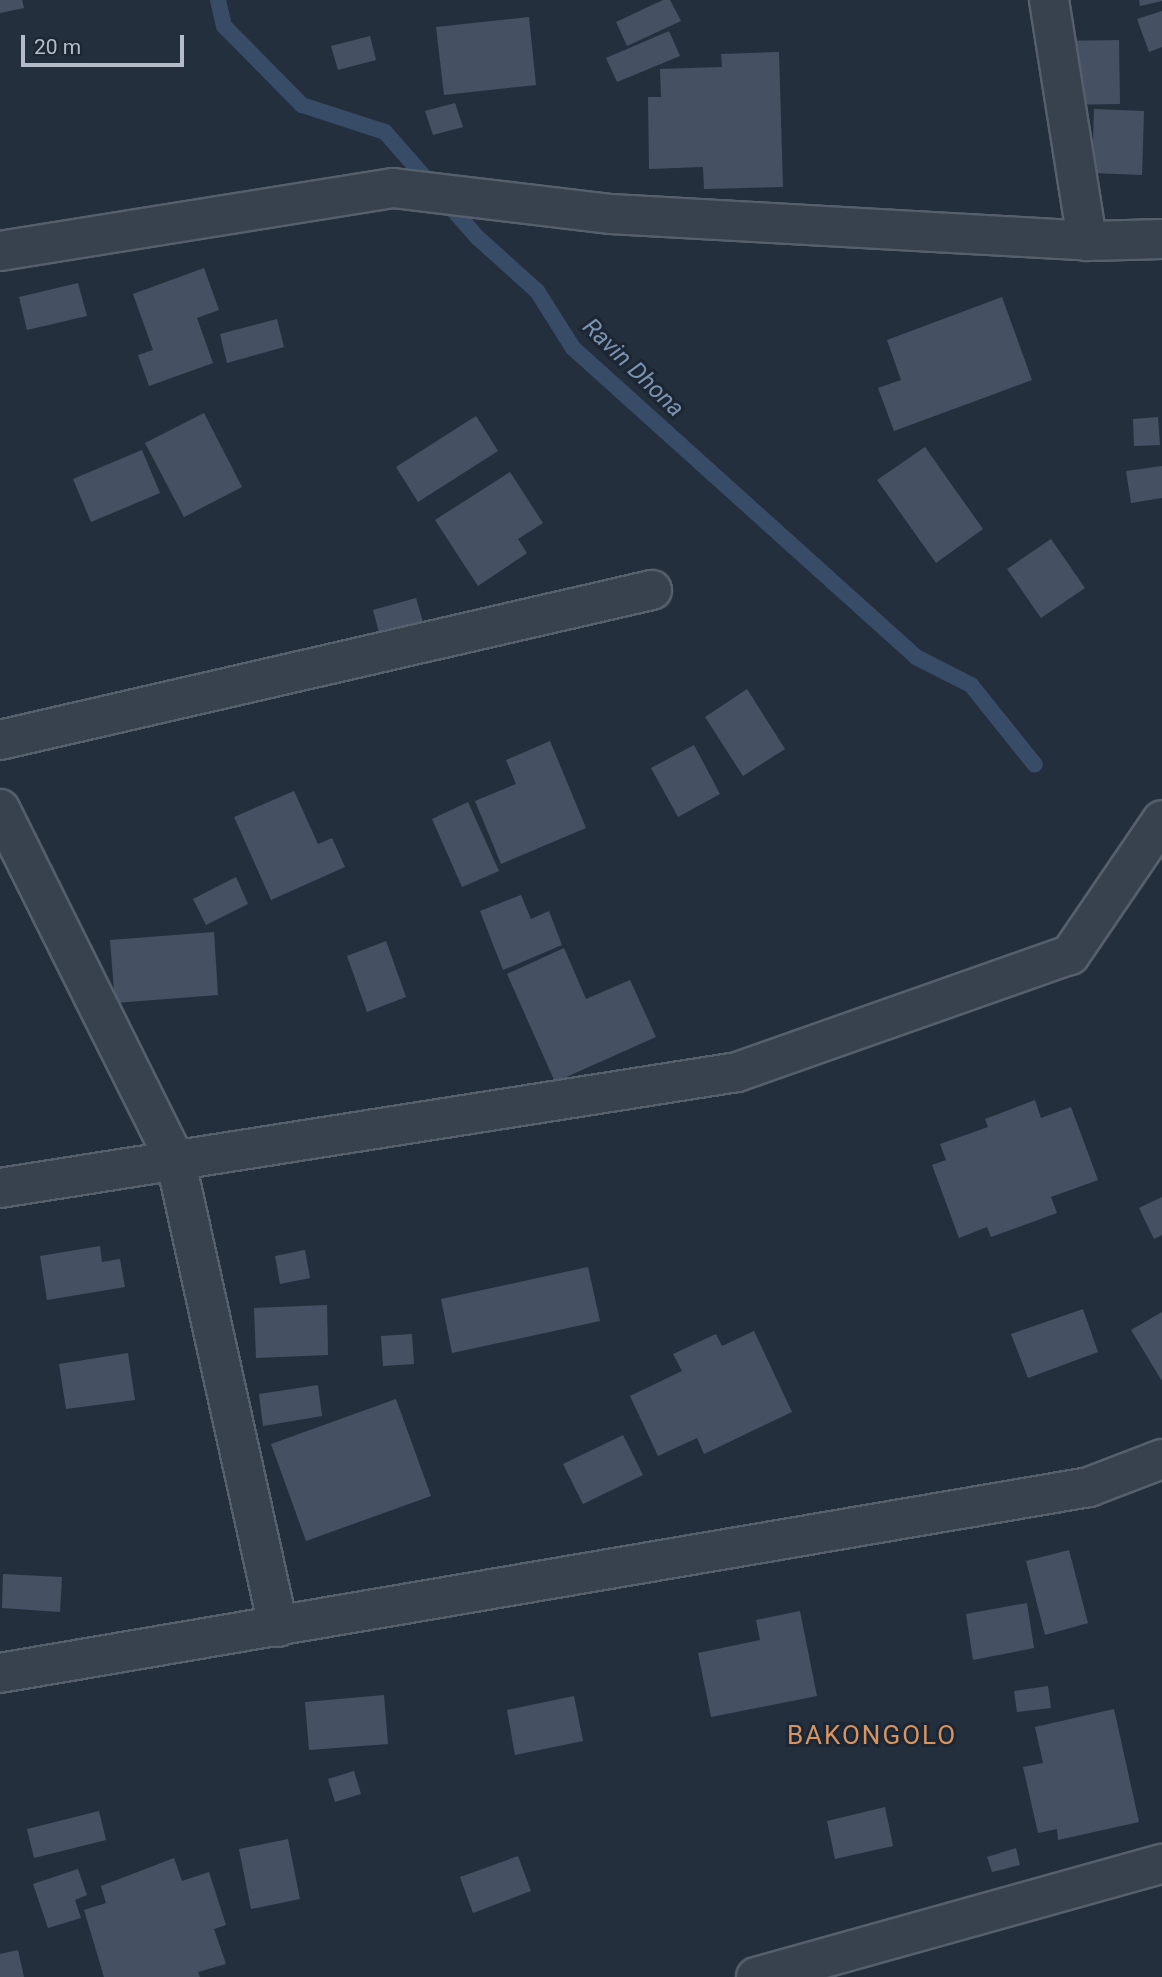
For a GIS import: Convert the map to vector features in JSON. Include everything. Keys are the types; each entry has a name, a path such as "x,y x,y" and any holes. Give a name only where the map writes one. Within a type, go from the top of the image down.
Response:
{"street":[{"path":"1049,0 1087,241"},
{"path":"0,251 393,188 611,214 1087,241 1162,239"},
{"path":"0,740 652,590"},
{"path":"0,809 176,1162 278,1627"},
{"path":"0,1188 737,1072 1070,955 1162,820"},
{"path":"0,1673 1089,1487 1162,1459"},
{"path":"756,1977 1162,1864"}],"building":[{"path":"0,0 22,0 24,8 0,13"},
{"path":"663,0 670,0 681,21 627,46 616,22"},
{"path":"1139,0 1162,0 1162,1 1140,6"},
{"path":"1162,11 1162,47 1149,52 1137,19"},
{"path":"529,17 536,85 444,95 436,27"},
{"path":"669,31 680,56 617,82 606,58"},
{"path":"370,36 376,60 338,70 331,46"},
{"path":"1119,40 1120,104 1061,105 1060,41"},
{"path":"779,52 783,187 704,189 703,167 649,169 648,97 661,97 660,69 722,67 721,54"},
{"path":"455,103 463,127 433,135 425,111"},
{"path":"1094,109 1144,111 1142,175 1092,173"},
{"path":"204,268 219,310 197,318 213,363 149,386 138,355 153,350 133,294"},
{"path":"78,283 87,316 27,330 19,297"},
{"path":"1002,297 1032,380 894,431 878,388 901,380 887,340"},
{"path":"277,319 284,347 227,363 220,334"},
{"path":"204,413 242,487 184,517 145,443"},
{"path":"476,416 498,451 418,502 396,467"},
{"path":"1158,417 1160,445 1134,446 1133,419"},
{"path":"925,447 983,529 936,563 877,480"},
{"path":"142,450 160,493 91,522 73,479"},
{"path":"1162,466 1162,498 1131,503 1126,471"},
{"path":"510,472 543,523 518,539 527,553 478,586 435,520"},
{"path":"1051,539 1085,588 1041,618 1007,569"},
{"path":"416,598 428,639 384,651 373,610"},
{"path":"747,689 785,749 743,776 705,717"},
{"path":"550,741 586,828 501,864 475,801 516,784 506,760"},
{"path":"694,745 720,794 678,817 651,768"},
{"path":"294,791 318,844 332,838 345,867 271,900 234,817"},
{"path":"468,802 499,871 462,887 432,819"},
{"path":"236,877 248,904 206,925 193,899"},
{"path":"521,895 531,919 549,911 562,945 503,970 480,911"},
{"path":"214,932 218,995 115,1003 110,940"},
{"path":"386,941 406,997 367,1012 347,956"},
{"path":"564,948 586,999 630,980 656,1037 555,1082 507,974"},
{"path":"1035,1100 1041,1118 1071,1107 1098,1180 1051,1197 1057,1213 991,1237 987,1227 959,1238 932,1165 946,1160 940,1144 988,1127 985,1119"},
{"path":"1162,1197 1162,1235 1154,1239 1139,1208"},
{"path":"100,1246 102,1262 120,1259 125,1287 47,1300 40,1256"},
{"path":"305,1250 310,1278 280,1284 275,1256"},
{"path":"588,1267 600,1321 452,1353 441,1299"},
{"path":"327,1305 328,1355 256,1358 254,1308"},
{"path":"1083,1309 1098,1352 1028,1378 1011,1334"},
{"path":"1162,1312 1162,1381 1131,1330"},
{"path":"754,1331 792,1412 704,1454 697,1438 658,1456 630,1396 682,1371 673,1354 716,1334 722,1346"},
{"path":"412,1334 414,1364 383,1366 381,1336"},
{"path":"128,1353 135,1400 66,1409 59,1364"},
{"path":"318,1385 322,1416 263,1426 259,1394"},
{"path":"396,1399 431,1496 306,1541 271,1444"},
{"path":"623,1435 643,1475 583,1504 563,1464"},
{"path":"1069,1550 1088,1623 1045,1635 1026,1561"},
{"path":"3,1574 62,1577 60,1612 2,1608"},
{"path":"1027,1603 1034,1648 973,1660 966,1614"},
{"path":"800,1611 817,1696 711,1717 698,1653 760,1640 756,1620"},
{"path":"1048,1686 1051,1708 1017,1712 1014,1691"},
{"path":"384,1695 388,1744 309,1750 305,1702"},
{"path":"574,1696 583,1741 515,1755 507,1710"},
{"path":"1114,1709 1139,1822 1058,1840 1057,1829 1038,1833 1023,1767 1043,1763 1035,1727"},
{"path":"354,1771 361,1794 335,1802 328,1779"},
{"path":"885,1807 893,1846 835,1859 827,1821"},
{"path":"99,1811 106,1840 34,1858 27,1829"},
{"path":"288,1839 300,1899 251,1909 239,1849"},
{"path":"1016,1848 1020,1865 992,1872 987,1857"},
{"path":"518,1856 531,1891 473,1913 460,1877"},
{"path":"174,1858 182,1881 209,1872 226,1925 214,1929 226,1964 198,1972 200,1977 104,1977 84,1910 106,1903 101,1886"},
{"path":"78,1869 87,1895 75,1900 81,1918 48,1928 33,1884"},
{"path":"18,1950 24,1977 0,1977 0,1954"}],"waterway":[{"name":"Ravin Dhona","path":"218,0 224,26 302,105 385,132 477,237 537,291 573,348 916,657 971,685 1035,765"}],"district":[{"name":"BAKONGOLO","path":"872,1736"}]}
